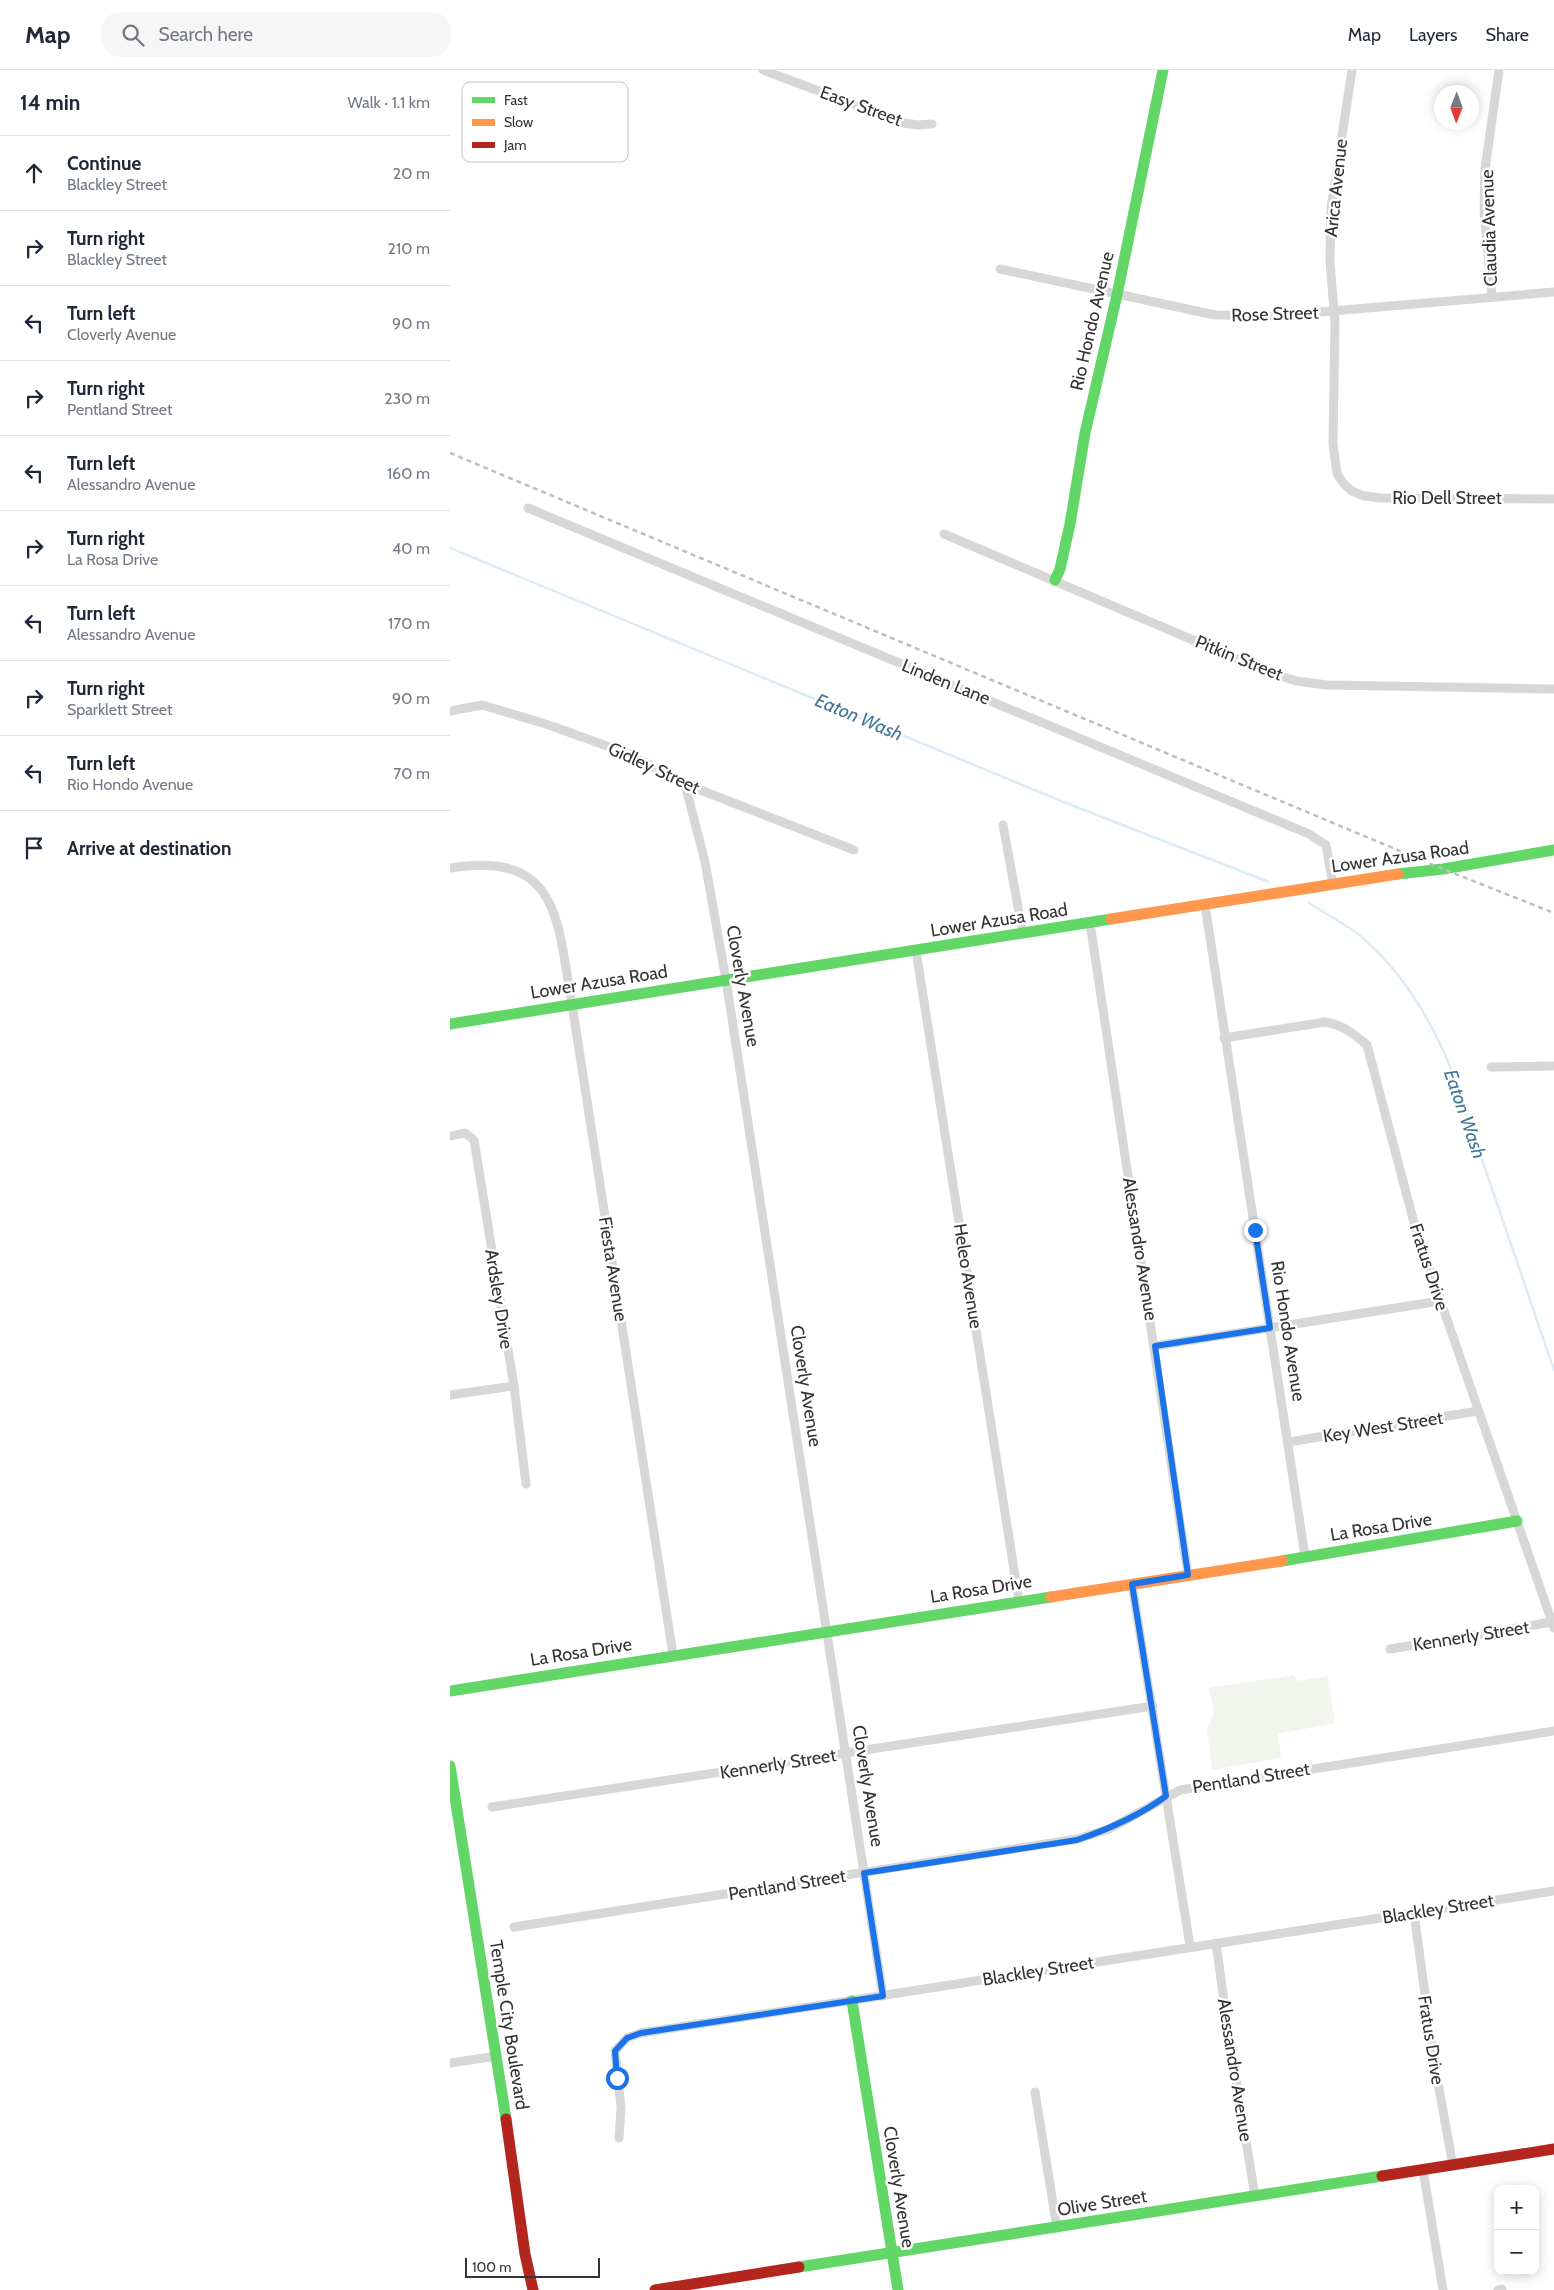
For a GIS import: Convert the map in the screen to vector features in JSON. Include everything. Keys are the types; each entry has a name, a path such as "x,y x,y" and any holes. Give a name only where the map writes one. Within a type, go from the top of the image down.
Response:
{"street":[{"name":"Easy Street","path":"763,70 904,123 932,124"},
{"name":"Rio Hondo Avenue","path":"1055,580 1060,570 1093,395 1117,294 1163,70"},
{"name":"Arica Avenue","path":"1344,484 1337,474 1333,444 1334,311 1330,254 1330,208 1352,70"},
{"name":"Claudia Avenue","path":"1492,297 1484,212 1485,169 1500,70"},
{"name":"Rose Street","path":"1000,269 1228,316 1334,311 1554,292"},
{"name":"Rio Dell Street","path":"1344,484 1352,491 1364,496 1382,498 1554,499"},
{"name":"Linden Lane","path":"528,508 1309,834 1326,845 1333,885"},
{"name":"Pitkin Street","path":"944,534 1262,669 1308,684 1554,689"},
{"name":"Gidley Street","path":"450,711 482,705 546,724 629,754 685,784 854,850"},
{"name":"Cloverly Avenue","path":"685,784 705,862 726,980 883,1996"},
{"path":"1003,825 1023,934"},
{"name":"Lower Azusa Road","path":"450,1024 1554,850"},
{"name":"Fiesta Avenue","path":"450,868 476,864 504,867 517,872 540,887 548,897 556,918 572,1004 673,1655"},
{"name":"Rio Hondo Avenue","path":"1204,905 1305,1556"},
{"name":"Alessandro Avenue","path":"1090,923 1188,1575"},
{"name":"Heleo Avenue","path":"916,951 1020,1601"},
{"name":"Fratus Drive","path":"1224,1038 1325,1022 1338,1024 1349,1030 1367,1045 1406,1196 1440,1301 1553,1625"},
{"path":"1491,1067 1554,1066"},
{"name":"Ardsley Drive","path":"450,1136 465,1133 474,1140 514,1386 526,1484"},
{"path":"1155,1346 1440,1301"},
{"path":"450,1395 514,1386"},
{"name":"Key West Street","path":"1288,1442 1478,1411"},
{"name":"La Rosa Drive","path":"450,1691 1132,1584 1518,1521"},
{"path":"1132,1584 1190,1946"},
{"name":"Kennerly Street","path":"1390,1649 1553,1625"},
{"name":"Kennerly Street","path":"492,1807 1152,1706"},
{"name":"Pentland Street","path":"514,1927 1077,1840 1109,1829 1180,1790 1554,1731"},
{"name":"Temple City Boulevard","path":"450,1766 497,2056 525,2254 533,2290"},
{"name":"Blackley Street","path":"618,2138 621,2108 615,2051 627,2038 641,2033 1190,1946 1554,1891"},
{"name":"Fratus Drive","path":"1414,1913 1434,2061 1453,2166"},
{"name":"Alessandro Avenue","path":"1216,1943 1255,2196"},
{"name":"Cloverly Avenue","path":"852,2001 898,2290"},
{"path":"450,2063 497,2056"},
{"path":"1035,2092 1057,2228"},
{"name":"Olive Street","path":"656,2290 1554,2149"},
{"path":"1423,2170 1443,2290"}],"shaded area":[{"path":"1294,1675 1298,1681 1328,1676 1335,1723 1278,1734 1281,1758 1212,1770 1207,1729 1214,1713 1209,1688"}],"waterway":[{"name":"Eaton Wash","path":"450,548 1066,803 1269,882"},
{"name":"Eaton Wash","path":"1309,903 1358,934 1374,948 1401,979 1434,1031 1451,1069 1554,1370"}],"railway":[{"path":"450,453 1443,869 1554,913"}],"traffic: fast":[{"path":"1055,580 1060,569 1070,524 1085,433 1117,295 1163,70"},
{"path":"1398,874 1443,869 1554,850"},
{"path":"450,1024 1111,919"},
{"path":"1282,1561 1517,1521"},
{"path":"450,1691 1051,1597"},
{"path":"450,1766 506,2119"},
{"path":"852,2001 898,2290"},
{"path":"799,2267 1382,2176"}],"traffic: slow":[{"path":"1111,919 1398,874"},
{"path":"1051,1597 1282,1561"}],"traffic: jam":[{"path":"506,2119 525,2254 533,2290"},
{"path":"1382,2176 1554,2149"},
{"path":"655,2290 799,2267"}],"route":[{"path":"617,2078 614,2061 615,2051 627,2038 641,2033 883,1996 864,1873 1077,1840 1109,1829 1146,1810 1166,1796 1132,1584 1188,1575 1155,1346 1270,1328 1255,1230"}]}
